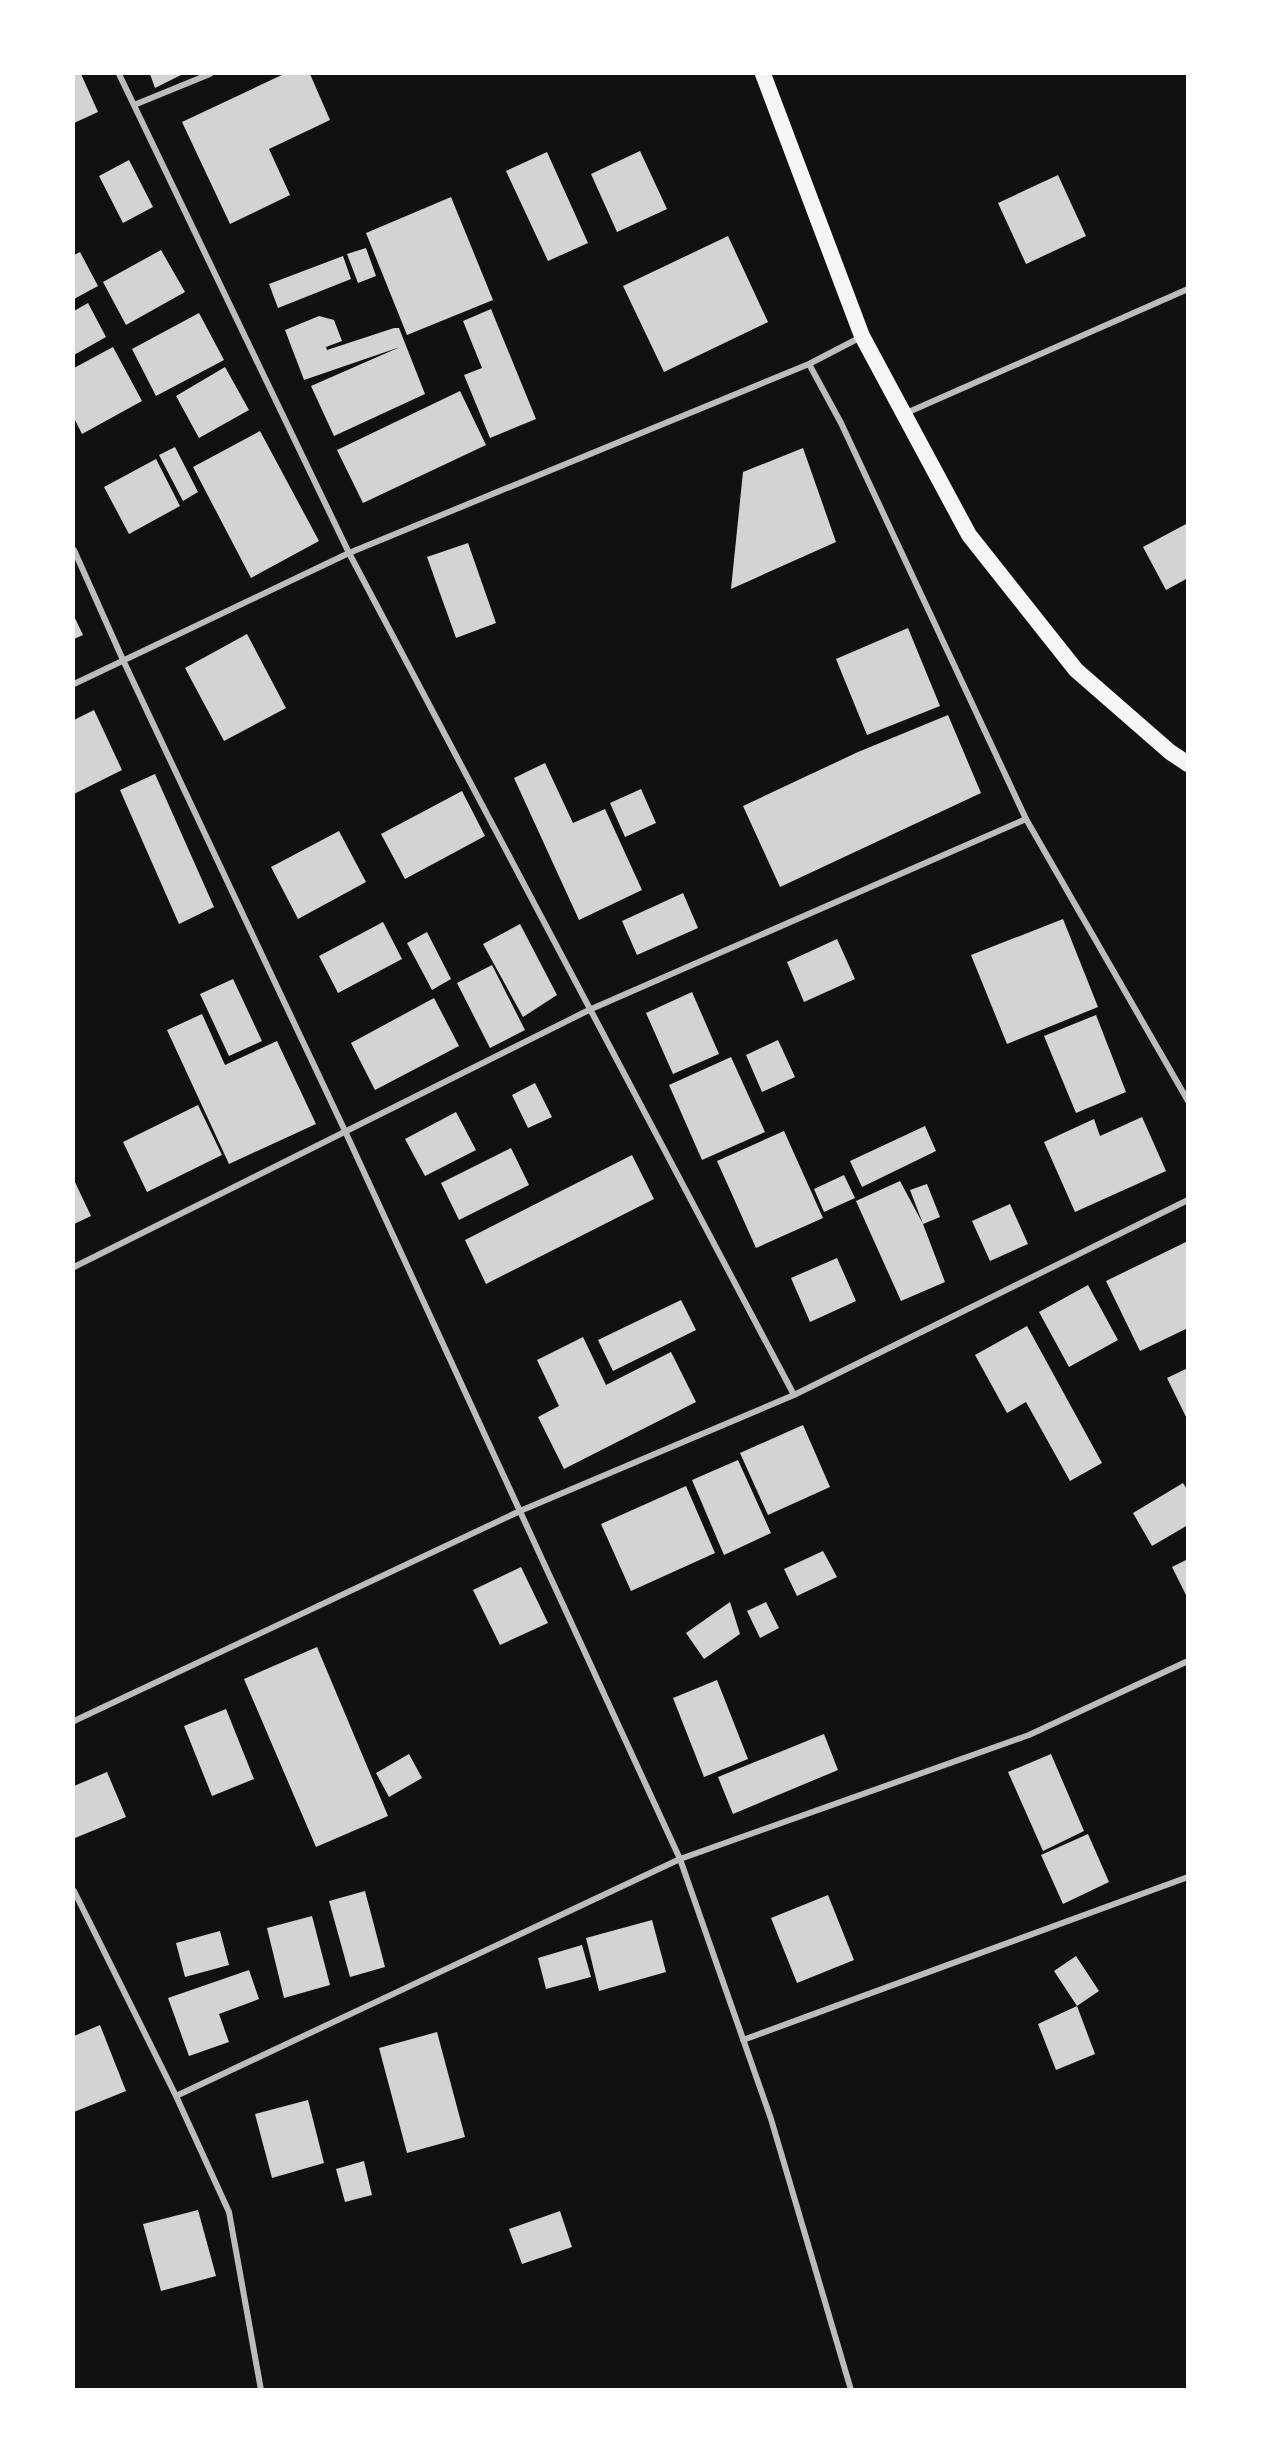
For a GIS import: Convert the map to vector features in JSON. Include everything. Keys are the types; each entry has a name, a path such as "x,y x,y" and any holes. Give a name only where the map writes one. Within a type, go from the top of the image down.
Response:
{"highway":[{"path":"763,74 862,336 969,536 1076,670 1170,752 1188,764"}],"street":[{"path":"119,74 350,553 794,1395"},
{"path":"134,105 210,74"},
{"path":"904,414 1188,289"},
{"path":"74,684 350,553 809,364 862,336"},
{"path":"809,364 841,423 1026,819 1188,1101"},
{"path":"74,550 123,660 345,1131 680,1859 771,2119 851,2390"},
{"path":"74,1267 589,1010 1026,819"},
{"path":"74,1720 520,1511 794,1395 1188,1200"},
{"path":"176,2096 680,1859 1029,1735 1188,1661"},
{"path":"743,2040 1188,1877"},
{"path":"74,1891 176,2096 229,2212 261,2390"}],"building":[{"path":"74,74 81,74 98,112 74,123"},
{"path":"150,74 183,74 155,88"},
{"path":"284,74 310,74 330,120 269,149 290,195 230,224 182,122"},
{"path":"640,151 667,209 617,232 591,174"},
{"path":"547,152 588,243 548,261 506,171"},
{"path":"129,160 153,207 123,223 99,176"},
{"path":"1058,175 1086,236 1026,264 998,203"},
{"path":"451,197 493,300 407,335 366,233"},
{"path":"728,236 768,322 664,372 623,286"},
{"path":"366,248 376,276 358,283 347,254"},
{"path":"161,250 185,292 126,325 103,282"},
{"path":"80,252 98,286 74,299 74,255"},
{"path":"343,256 351,279 278,308 269,284"},
{"path":"88,303 106,337 74,355 74,311"},
{"path":"491,309 536,419 490,438 464,375 482,368 463,321"},
{"path":"199,313 224,360 156,396 132,349"},
{"path":"319,316 334,320 342,341 326,347 327,350 399,328 425,394 334,436 311,386 400,347 304,380 285,330"},
{"path":"113,347 142,401 82,434 74,418 74,368"},
{"path":"225,367 249,410 199,438 176,396"},
{"path":"460,391 486,445 363,503 337,450"},
{"path":"260,431 319,541 251,578 193,467"},
{"path":"175,447 198,492 183,501 159,455"},
{"path":"803,448 836,542 731,589 743,472"},
{"path":"156,459 180,506 129,534 104,487"},
{"path":"1188,523 1188,578 1166,590 1143,547"},
{"path":"468,543 496,623 456,638 427,557"},
{"path":"74,616 83,635 74,639"},
{"path":"908,628 940,706 867,735 836,659"},
{"path":"247,634 286,708 224,741 185,668"},
{"path":"94,710 122,770 74,794 74,720"},
{"path":"948,715 981,793 780,887 743,806 858,752"},
{"path":"545,763 573,823 605,809 642,890 579,920 514,778"},
{"path":"155,774 214,907 179,924 120,790"},
{"path":"641,789 656,823 625,837 610,803"},
{"path":"462,791 485,836 405,879 381,834"},
{"path":"339,831 366,882 298,919 271,867"},
{"path":"683,893 698,928 637,955 622,921"},
{"path":"1063,919 1098,1007 1007,1044 971,955"},
{"path":"383,922 402,959 338,993 319,956"},
{"path":"520,924 557,995 523,1017 483,944"},
{"path":"427,932 451,979 432,990 407,943"},
{"path":"837,939 855,979 804,1002 787,962"},
{"path":"492,965 525,1030 490,1048 457,983"},
{"path":"233,979 262,1041 229,1056 200,994"},
{"path":"692,992 719,1054 673,1074 646,1013"},
{"path":"434,998 459,1046 375,1090 351,1043"},
{"path":"202,1014 225,1065 277,1041 316,1124 229,1164 167,1030"},
{"path":"1096,1015 1126,1092 1076,1113 1044,1036"},
{"path":"778,1040 795,1077 762,1092 746,1055"},
{"path":"731,1057 765,1132 702,1160 669,1085"},
{"path":"535,1083 552,1117 528,1128 512,1095"},
{"path":"198,1105 222,1155 147,1192 123,1142"},
{"path":"456,1112 476,1150 425,1176 405,1139"},
{"path":"1142,1117 1166,1171 1075,1212 1044,1142 1094,1119 1100,1136"},
{"path":"925,1126 936,1151 862,1187 850,1161"},
{"path":"784,1131 823,1218 756,1248 717,1161"},
{"path":"511,1148 529,1185 459,1220 441,1183"},
{"path":"632,1155 654,1199 486,1284 465,1240"},
{"path":"844,1175 855,1198 824,1212 814,1189"},
{"path":"74,1180 91,1216 74,1224"},
{"path":"900,1181 923,1224 945,1282 901,1301 856,1201"},
{"path":"927,1184 940,1217 923,1224 910,1190"},
{"path":"1010,1204 1028,1244 990,1261 972,1221"},
{"path":"1188,1241 1188,1328 1140,1351 1106,1281"},
{"path":"837,1258 856,1301 810,1322 791,1278"},
{"path":"1088,1285 1118,1340 1069,1367 1039,1312"},
{"path":"681,1300 696,1330 613,1371 598,1340"},
{"path":"1027,1326 1102,1463 1070,1481 1026,1402 1007,1413 975,1355"},
{"path":"583,1337 606,1385 671,1352 696,1402 564,1469 538,1417 559,1406 537,1360"},
{"path":"1188,1368 1188,1421 1167,1378"},
{"path":"803,1425 830,1487 768,1515 740,1453"},
{"path":"738,1460 771,1533 724,1555 692,1480"},
{"path":"1183,1483 1188,1491 1188,1525 1152,1546 1133,1513"},
{"path":"686,1486 715,1553 631,1591 601,1524"},
{"path":"823,1551 837,1577 797,1596 784,1569"},
{"path":"1188,1559 1188,1599 1172,1567"},
{"path":"521,1567 548,1623 500,1645 473,1590"},
{"path":"730,1602 740,1634 704,1659 686,1633"},
{"path":"766,1602 779,1628 760,1638 747,1611"},
{"path":"317,1647 388,1816 316,1847 244,1679"},
{"path":"717,1680 748,1759 704,1777 673,1698"},
{"path":"226,1709 254,1779 212,1796 184,1726"},
{"path":"824,1734 838,1770 733,1814 718,1777"},
{"path":"409,1754 422,1778 389,1797 376,1773"},
{"path":"1051,1754 1084,1831 1043,1851 1008,1772"},
{"path":"107,1772 126,1817 75,1838 74,1786"},
{"path":"1088,1834 1109,1882 1063,1904 1041,1855"},
{"path":"365,1891 385,1967 350,1977 329,1901"},
{"path":"828,1895 854,1960 797,1983 771,1918"},
{"path":"312,1916 330,1985 284,1998 267,1928"},
{"path":"652,1920 666,1972 599,1991 586,1938"},
{"path":"220,1931 229,1965 185,1977 176,1943"},
{"path":"582,1945 591,1977 546,1989 538,1958"},
{"path":"1076,1956 1099,1991 1077,2006 1054,1971"},
{"path":"249,1970 259,1999 219,2014 229,2042 189,2056 168,1998"},
{"path":"1077,2006 1095,2054 1056,2070 1038,2024"},
{"path":"100,2025 126,2091 74,2112 74,2036"},
{"path":"437,2032 465,2137 407,2153 379,2048"},
{"path":"308,2100 324,2163 272,2178 255,2114"},
{"path":"364,2161 372,2195 345,2202 336,2169"},
{"path":"198,2210 216,2276 161,2291 143,2224"},
{"path":"560,2211 572,2247 522,2264 509,2229"}]}
